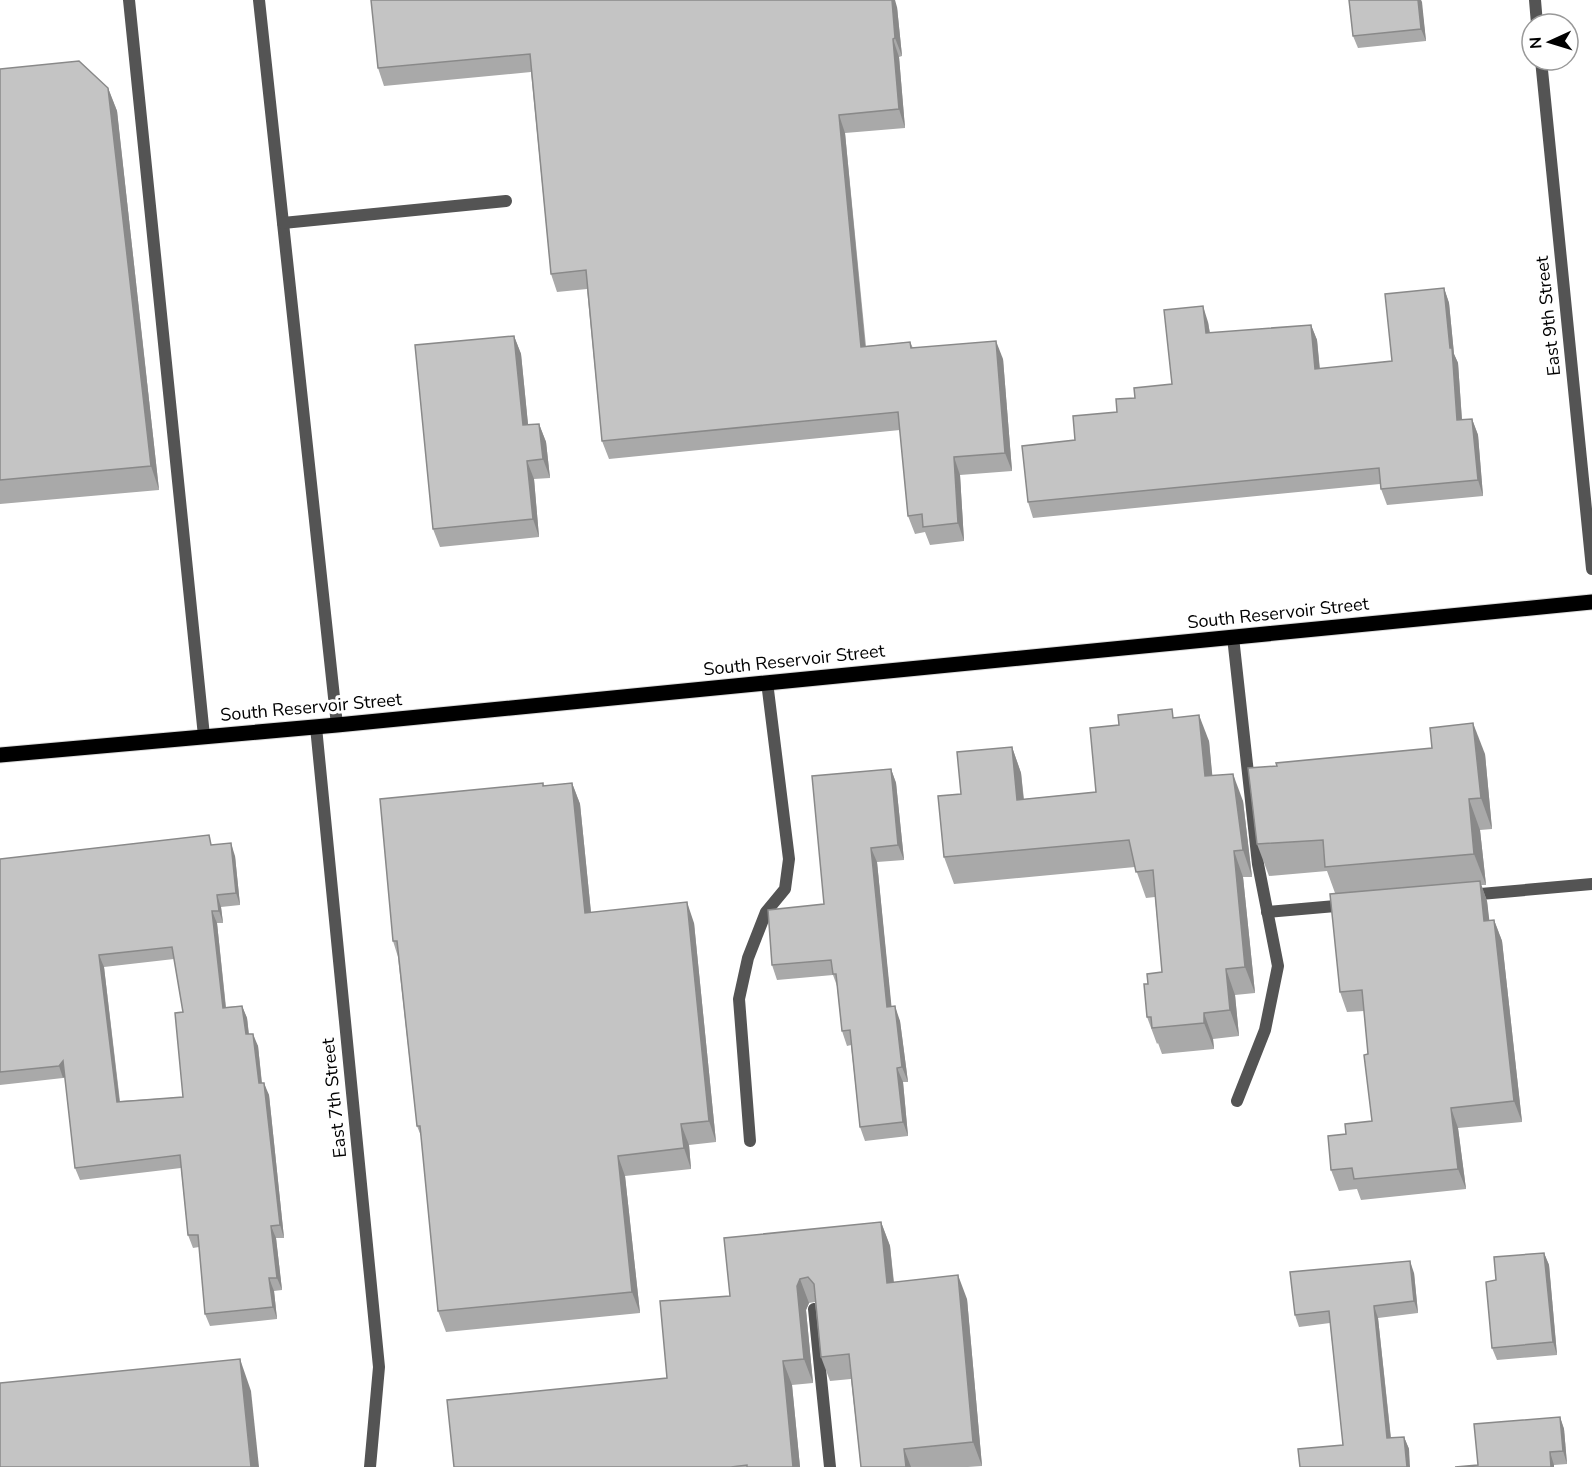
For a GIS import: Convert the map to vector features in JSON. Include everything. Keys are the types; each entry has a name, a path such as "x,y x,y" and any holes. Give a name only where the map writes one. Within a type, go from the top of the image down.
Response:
{"main road":[{"name":"South Reservoir Street","path":"0,755 338,725 1592,602"}],"street":[{"path":"129,0 204,736"},
{"path":"259,0 338,725"},
{"name":"East 9th Street","path":"1542,72 1592,569"},
{"path":"283,223 506,201"},
{"path":"1233,637 1258,864 1278,966 1265,1030 1237,1101"},
{"path":"750,1141 739,999 748,958 766,912 785,889 789,859 767,682"},
{"name":"East 7th Street","path":"316,726 379,1367 370,1467"},
{"path":"1458,895 1592,884"},
{"path":"1267,912 1363,903"},
{"path":"814,1309 830,1467"}],"building":[{"path":"371,0 892,0 899,109 839,115 861,347 910,342 911,348 996,341 1005,453 954,457 958,523 923,527 922,514 908,516 898,412 602,441 586,270 551,274 530,54 378,68"},
{"path":"1349,0 1418,0 1421,29 1353,36"},
{"path":"79,61 108,88 151,466 0,480 0,69"},
{"path":"1444,288 1450,348 1452,348 1457,420 1472,419 1478,480 1381,489 1379,468 1028,502 1022,446 1075,440 1073,416 1117,412 1116,399 1135,398 1134,388 1172,384 1164,310 1203,306 1206,333 1311,325 1315,369 1392,361 1385,294"},
{"path":"514,336 523,425 539,424 543,459 527,461 533,519 433,529 415,345"},
{"path":"1172,709 1173,718 1199,715 1205,776 1233,774 1243,850 1234,851 1245,967 1226,969 1230,1010 1204,1013 1204,1023 1152,1028 1151,1017 1147,1017 1144,984 1148,984 1147,974 1162,972 1153,870 1136,872 1129,840 944,857 938,796 961,794 957,752 1012,747 1017,800 1096,792 1090,728 1119,725 1118,715"},
{"path":"1473,723 1481,798 1469,799 1474,854 1325,867 1323,840 1257,844 1248,768 1277,766 1276,763 1432,748 1430,728"},
{"path":"891,769 898,845 871,848 887,1007 895,1006 902,1067 897,1068 903,1122 860,1127 850,1030 842,1031 836,974 833,974 831,960 772,965 768,910 824,904 812,776"},
{"path":"543,783 543,786 572,783 585,913 687,902 709,1121 681,1124 684,1148 618,1156 632,1292 438,1311 420,1126 417,1126 397,941 393,941 380,799"},
{"path":"209,835 211,845 231,843 236,893 217,895 219,911 212,911 223,1008 242,1006 246,1034 253,1034 259,1083 264,1083 280,1225 271,1226 277,1278 269,1278 273,1307 205,1314 198,1235 188,1235 180,1155 75,1168 63,1061 59,1066 0,1072 0,859","holes":["172,947 183,1012 175,1013 183,1097 117,1102 99,955"]},
{"path":"1480,881 1484,921 1494,920 1514,1101 1451,1108 1458,1169 1354,1179 1352,1168 1331,1170 1328,1136 1346,1134 1345,1124 1372,1121 1364,1055 1368,1054 1362,990 1340,992 1330,894"},
{"path":"881,1222 887,1283 958,1275 973,1442 904,1449 906,1467 861,1467 849,1354 821,1357 814,1284 808,1277 800,1279 797,1286 804,1359 783,1361 793,1467 747,1467 747,1465 731,1467 454,1467 447,1400 667,1378 660,1301 730,1296 724,1238"},
{"path":"1544,1253 1553,1342 1492,1348 1486,1282 1496,1280 1494,1257"},
{"path":"1410,1261 1414,1301 1374,1306 1387,1438 1404,1437 1407,1467 1300,1467 1298,1449 1343,1445 1329,1311 1295,1315 1290,1272"},
{"path":"240,1359 251,1467 0,1467 0,1383"},
{"path":"1560,1417 1563,1451 1550,1452 1551,1467 1455,1467 1478,1465 1474,1424"}]}
